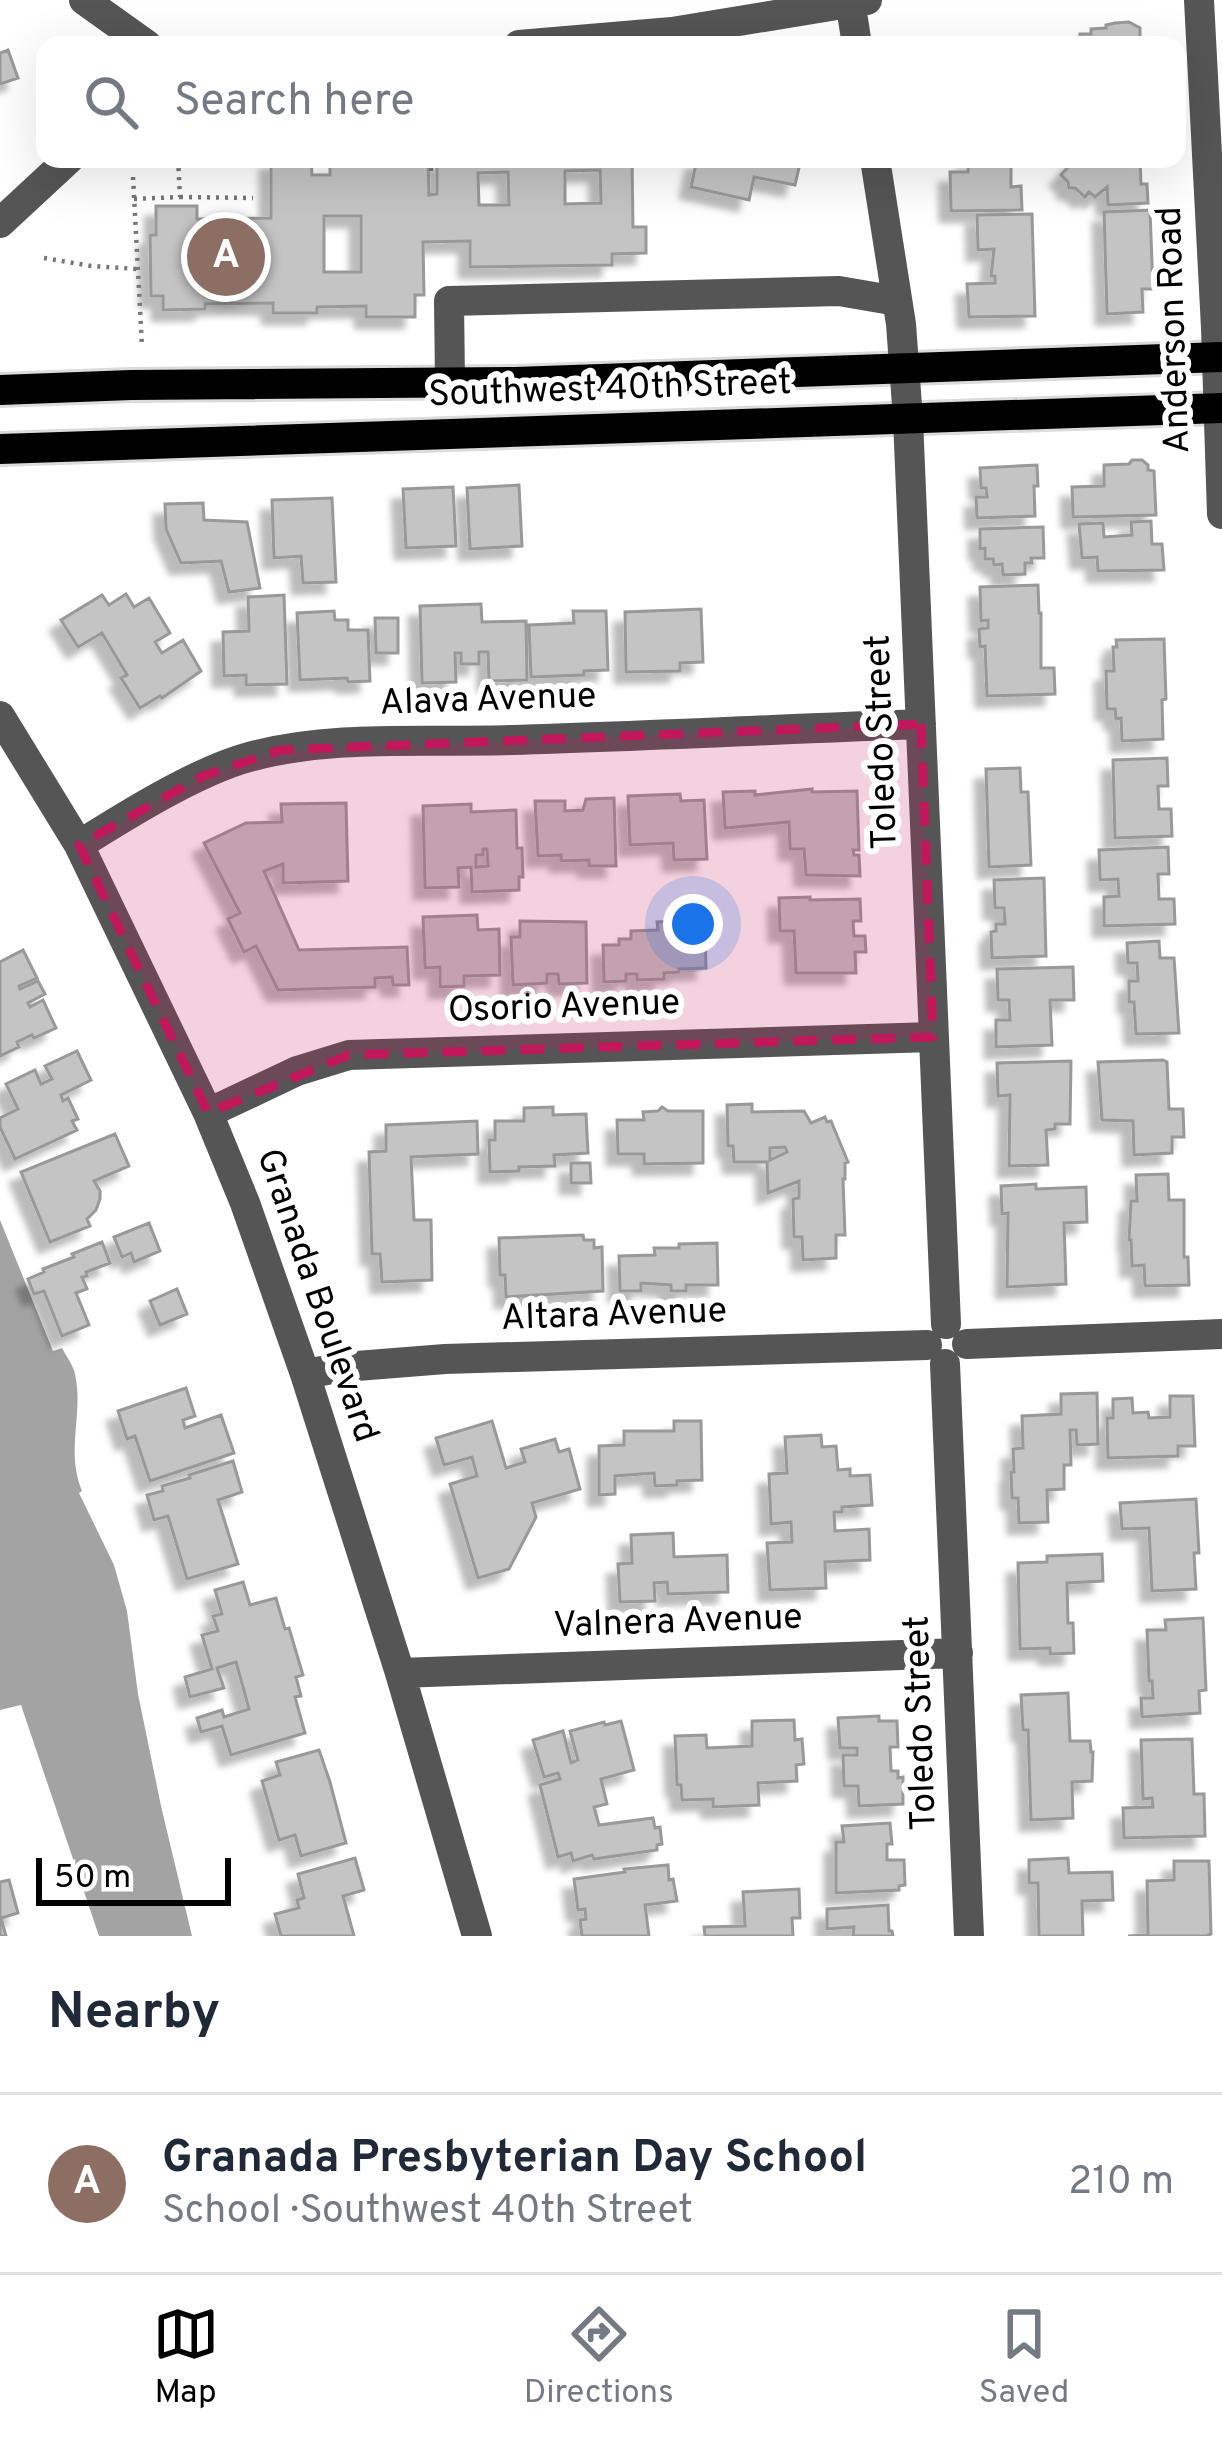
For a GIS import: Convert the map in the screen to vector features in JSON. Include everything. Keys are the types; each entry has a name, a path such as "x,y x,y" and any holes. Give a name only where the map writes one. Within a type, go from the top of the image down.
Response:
{"main road":[{"name":"Southwest 40th Street","path":"0,390 515,382 1220,357"},
{"name":"Southwest 40th Street","path":"0,449 1220,408"}],"street":[{"path":"84,0 134,36"},
{"name":"Anderson Road","path":"1199,0 1220,357 1222,514"},
{"path":"625,36 856,1 857,36"},
{"path":"0,223 59,168"},
{"name":"Toledo Street","path":"876,168 897,301 908,419 969,1936"},
{"path":"450,382 448,301 839,291 897,301"},
{"name":"Granada Boulevard","path":"0,716 80,845 208,1113 245,1203 400,1673 477,1936"},
{"name":"Alava Avenue","path":"80,845 203,776 242,759 280,750 921,724"},
{"name":"Osorio Avenue","path":"208,1113 297,1071 349,1055 933,1037"},
{"name":"Altara Avenue","path":"304,1373 446,1359 1222,1334"},
{"name":"Valnera Avenue","path":"400,1673 958,1653"}],"path":[{"path":"178,168 180,196"},
{"path":"431,168 431,177"},
{"path":"133,177 142,346"},
{"path":"134,199 254,198"},
{"path":"44,258 138,269"}],"highlighted area":[{"path":"921,724 933,1037 349,1055 208,1113 79,845 203,776 280,750"}],"shaded area":[{"path":"0,1220 53,1351 62,1348 75,1374 79,1493 114,1565 127,1611 138,1694 192,1936 99,1936 21,1705 0,1710"}],"building":[{"path":"1129,22 1140,28 1140,36 1080,36"},
{"path":"8,50 18,78 0,84 0,53"},
{"path":"271,168 312,168 312,175 330,175 330,168 428,168 429,195 437,194 437,168 632,168 633,227 646,227 646,253 612,254 612,265 470,267 470,241 423,242 424,295 415,295 415,317 366,317 366,306 273,313 273,303 163,310 163,296 151,296 150,235 156,235 156,206 197,206 197,219 271,218","holes":["600,170 601,203 565,204 565,171","508,172 509,205 479,205 478,173","324,216 361,216 361,272 324,272"]},
{"path":"695,168 799,168 795,185 754,177 749,200 691,187"},
{"path":"968,168 1011,168 1011,187 1021,186 1022,210 951,211 950,172 968,172"},
{"path":"1067,168 1140,168 1148,203 1108,205 1107,187 1095,197 1089,192 1085,197 1069,188 1061,175"},
{"path":"1150,210 1153,289 1142,289 1143,312 1107,314 1104,212"},
{"path":"1032,214 1035,316 969,317 967,284 995,283 991,276 994,249 978,250 977,215"},
{"path":"1142,460 1154,471 1156,515 1073,517 1072,487 1104,486 1104,465"},
{"path":"1037,465 1035,516 977,518 976,497 987,497 986,488 981,488 980,468"},
{"path":"519,485 522,546 470,549 467,488"},
{"path":"453,487 456,546 406,548 403,489"},
{"path":"332,498 336,582 303,583 301,556 274,558 272,500"},
{"path":"203,503 204,520 247,522 260,588 229,592 221,561 181,563 166,529 165,504"},
{"path":"1151,521 1152,544 1162,544 1164,570 1098,571 1097,557 1082,558 1079,524 1103,523 1104,537 1132,535 1131,522"},
{"path":"1043,527 1044,558 1025,563 1025,574 1003,575 1002,564 985,559 985,548 980,549 980,529"},
{"path":"1038,585 1041,668 1054,668 1055,694 987,696 985,646 980,647 979,629 988,628 988,620 981,621 980,587"},
{"path":"126,594 134,607 149,598 170,633 155,642 162,653 183,640 201,671 140,708 102,633 78,647 61,620 102,595 109,605"},
{"path":"284,595 287,684 246,685 246,675 224,676 223,632 249,631 248,597"},
{"path":"481,604 482,622 526,621 527,680 489,681 488,652 479,652 479,664 461,664 461,653 455,653 456,682 422,683 420,606"},
{"path":"701,609 703,662 680,663 680,671 626,672 625,612"},
{"path":"334,611 335,620 348,620 348,630 368,630 370,681 300,680 297,613"},
{"path":"573,611 606,611 608,670 531,677 529,625 574,623"},
{"path":"375,618 398,618 398,653 376,653"},
{"path":"1164,639 1163,739 1122,741 1121,718 1116,719 1115,709 1107,709 1106,671 1114,671 1113,647 1117,647 1116,640"},
{"path":"1167,758 1168,786 1158,786 1159,809 1171,809 1172,836 1115,838 1113,760"},
{"path":"1020,768 1021,792 1028,792 1031,865 989,867 986,769"},
{"path":"812,789 857,791 859,850 853,850 859,855 860,876 806,875 804,849 790,849 789,822 725,828 723,792 755,791 755,795"},
{"path":"680,794 681,801 704,800 707,859 674,860 673,843 630,845 628,796"},
{"path":"614,798 616,866 561,861 561,855 538,856 535,801 565,801 565,811 583,810 586,799"},
{"path":"346,803 348,881 283,883 283,864 264,871 299,950 407,947 409,985 393,985 392,977 375,978 375,987 278,990 256,946 244,952 228,919 240,913 204,843 246,823 282,822 281,804"},
{"path":"471,804 471,812 516,810 517,848 522,848 519,890 472,892 471,867 458,868 459,887 425,888 423,806","holes":["487,849 488,866 476,867 476,855"]},
{"path":"1168,847 1169,874 1158,874 1159,899 1174,899 1175,924 1104,926 1104,897 1119,896 1118,879 1100,880 1099,850"},
{"path":"1044,878 1046,956 992,958 991,932 996,931 996,924 1005,924 1004,908 995,908 994,880"},
{"path":"779,898 860,899 861,921 853,921 854,936 865,936 866,952 855,952 856,973 796,973 794,931 780,931"},
{"path":"477,915 478,930 499,929 500,975 464,976 464,986 440,987 440,967 425,968 423,917"},
{"path":"520,921 586,922 587,983 559,984 558,974 547,974 547,983 513,985 511,937 520,937"},
{"path":"678,921 678,929 705,929 706,968 679,969 664,973 664,979 637,980 637,974 626,974 626,981 604,982 603,945 631,939 631,931 658,930 657,922"},
{"path":"1159,941 1160,958 1174,958 1179,1033 1136,1034 1129,981 1138,981 1137,963 1128,963 1127,943"},
{"path":"23,950 37,978 20,989 38,981 45,994 28,1003 30,1007 43,1000 56,1028 17,1042 19,1047 0,1056 0,962"},
{"path":"1073,967 1074,1000 1050,1000 1052,1045 996,1047 996,1020 1010,1020 1009,1000 998,1000 997,969"},
{"path":"77,1051 91,1080 61,1095 63,1101 68,1098 78,1119 72,1121 77,1130 15,1159 0,1127 0,1118 18,1109 6,1084 35,1070 41,1084 52,1079 45,1066"},
{"path":"1071,1061 1070,1124 1055,1124 1055,1129 1046,1130 1048,1165 1009,1166 1010,1095 998,1096 997,1063"},
{"path":"1098,1062 1167,1062 1169,1109 1183,1109 1184,1137 1172,1137 1172,1153 1134,1155 1133,1121 1102,1120"},
{"path":"752,1104 752,1112 804,1111 811,1123 825,1117 831,1121 848,1162 843,1179 845,1235 836,1235 836,1258 803,1260 802,1237 794,1237 793,1199 799,1198 799,1181 768,1193 767,1162 734,1162 733,1146 728,1146 727,1105","holes":["785,1147 787,1152 770,1160 770,1148"]},
{"path":"553,1107 553,1115 586,1114 588,1153 554,1155 555,1166 490,1172 489,1140 495,1140 495,1121 524,1121 524,1108"},
{"path":"662,1107 703,1111 703,1163 644,1164 644,1154 618,1154 617,1120 644,1120 643,1112"},
{"path":"477,1121 478,1154 411,1157 414,1220 431,1220 432,1280 382,1282 380,1254 372,1254 369,1152 386,1151 386,1125"},
{"path":"115,1134 129,1166 94,1181 100,1199 87,1219 90,1226 50,1242 21,1172"},
{"path":"571,1163 590,1163 591,1183 571,1183"},
{"path":"1168,1174 1169,1200 1184,1200 1189,1285 1145,1286 1144,1265 1132,1266 1129,1240 1131,1201 1137,1201 1136,1175"},
{"path":"1036,1184 1036,1189 1086,1187 1087,1222 1064,1223 1066,1284 1007,1287 1008,1213 1002,1214 1001,1186"},
{"path":"149,1223 160,1251 134,1262 131,1253 122,1257 114,1237"},
{"path":"583,1235 584,1240 594,1240 594,1248 602,1247 603,1291 506,1297 499,1238"},
{"path":"102,1242 110,1263 86,1272 82,1277 87,1289 76,1293 89,1325 62,1336 44,1291 34,1294 28,1279"},
{"path":"717,1243 718,1285 686,1285 686,1291 671,1291 671,1285 641,1283 641,1291 620,1291 619,1256 655,1255 654,1248 679,1248 679,1244"},
{"path":"177,1289 187,1314 160,1325 150,1301"},
{"path":"186,1388 195,1416 183,1420 185,1428 221,1415 234,1453 150,1481 135,1436 127,1439 118,1411"},
{"path":"1097,1393 1098,1444 1077,1445 1076,1430 1070,1430 1071,1465 1064,1465 1064,1489 1047,1490 1048,1522 1019,1523 1011,1472 1013,1449 1023,1448 1022,1416 1061,1414 1061,1394"},
{"path":"1170,1396 1193,1396 1195,1446 1178,1446 1178,1456 1108,1458 1107,1418 1113,1418 1113,1399 1132,1398 1133,1413 1170,1417"},
{"path":"492,1421 506,1468 525,1462 521,1449 555,1439 559,1452 569,1449 580,1489 532,1503 536,1517 509,1569 478,1578 450,1484 477,1476 472,1457 444,1465 436,1438"},
{"path":"674,1421 701,1421 702,1480 655,1486 654,1473 615,1476 615,1494 599,1495 599,1446 624,1445 624,1431 674,1431"},
{"path":"821,1435 822,1447 836,1446 838,1470 850,1469 850,1476 870,1475 872,1505 834,1512 835,1531 869,1529 870,1560 825,1562 826,1588 770,1590 767,1543 792,1542 791,1522 771,1524 769,1474 787,1473 785,1437"},
{"path":"233,1461 242,1492 218,1500 238,1564 187,1579 168,1516 154,1520 147,1495"},
{"path":"1196,1499 1196,1589 1152,1591 1149,1528 1122,1529 1120,1503"},
{"path":"673,1533 674,1557 727,1555 728,1592 668,1594 667,1582 654,1583 655,1601 620,1602 618,1564 632,1563 631,1535"},
{"path":"1102,1554 1103,1581 1067,1583 1074,1653 1020,1649 1018,1563 1047,1562 1047,1556"},
{"path":"243,1582 250,1605 276,1598 285,1629 289,1628 303,1675 296,1677 301,1696 295,1697 305,1733 231,1755 222,1726 201,1732 197,1718 222,1710 224,1717 249,1709 236,1662 217,1668 224,1688 190,1697 185,1677 212,1669 202,1635 218,1631 213,1616 222,1614 215,1590"},
{"path":"1203,1618 1206,1690 1199,1691 1200,1713 1142,1717 1141,1698 1153,1698 1147,1630 1166,1630 1165,1620"},
{"path":"1068,1693 1070,1741 1090,1741 1092,1781 1072,1782 1073,1818 1031,1820 1028,1730 1023,1730 1021,1695"},
{"path":"879,1716 879,1721 897,1721 898,1747 890,1747 891,1771 903,1777 903,1804 859,1806 858,1786 844,1786 843,1755 857,1755 857,1748 840,1748 838,1718"},
{"path":"794,1720 804,1764 796,1765 797,1781 758,1783 759,1805 713,1807 713,1799 682,1800 675,1736 706,1735 707,1748 752,1746 752,1721"},
{"path":"621,1721 634,1770 601,1779 607,1804 594,1807 599,1825 653,1818 655,1828 660,1827 662,1844 657,1850 594,1859 592,1855 573,1861 571,1853 558,1857 540,1785 560,1779 558,1773 544,1777 533,1740 563,1731 571,1763 578,1760 570,1731"},
{"path":"1192,1739 1194,1794 1204,1794 1205,1836 1124,1838 1123,1808 1153,1807 1152,1798 1143,1799 1141,1740"},
{"path":"319,1750 346,1843 301,1856 295,1835 279,1840 262,1781 280,1775 276,1762"},
{"path":"890,1823 892,1844 887,1844 887,1860 904,1860 905,1885 899,1890 836,1893 836,1842 844,1842 842,1826"},
{"path":"355,1858 364,1890 343,1896 354,1936 281,1936 275,1914 299,1908 297,1900 304,1898 298,1874"},
{"path":"1068,1858 1069,1873 1112,1872 1113,1900 1082,1901 1083,1936 1039,1936 1038,1883 1029,1883 1029,1860"},
{"path":"1174,1861 1209,1861 1211,1934 1128,1936 1148,1935 1147,1881 1174,1880"},
{"path":"668,1865 677,1901 645,1905 649,1936 582,1936 580,1920 586,1919 585,1909 578,1910 574,1879"},
{"path":"9,1880 18,1913 1,1918 6,1936 0,1936 0,1882"},
{"path":"799,1889 800,1918 792,1918 793,1936 705,1936 704,1927 745,1926 743,1892"},
{"path":"888,1905 893,1936 853,1936 854,1927 827,1929 827,1909"}],"place":[{"name":"Granada Presbyterian Day School","path":"226,257"}]}
